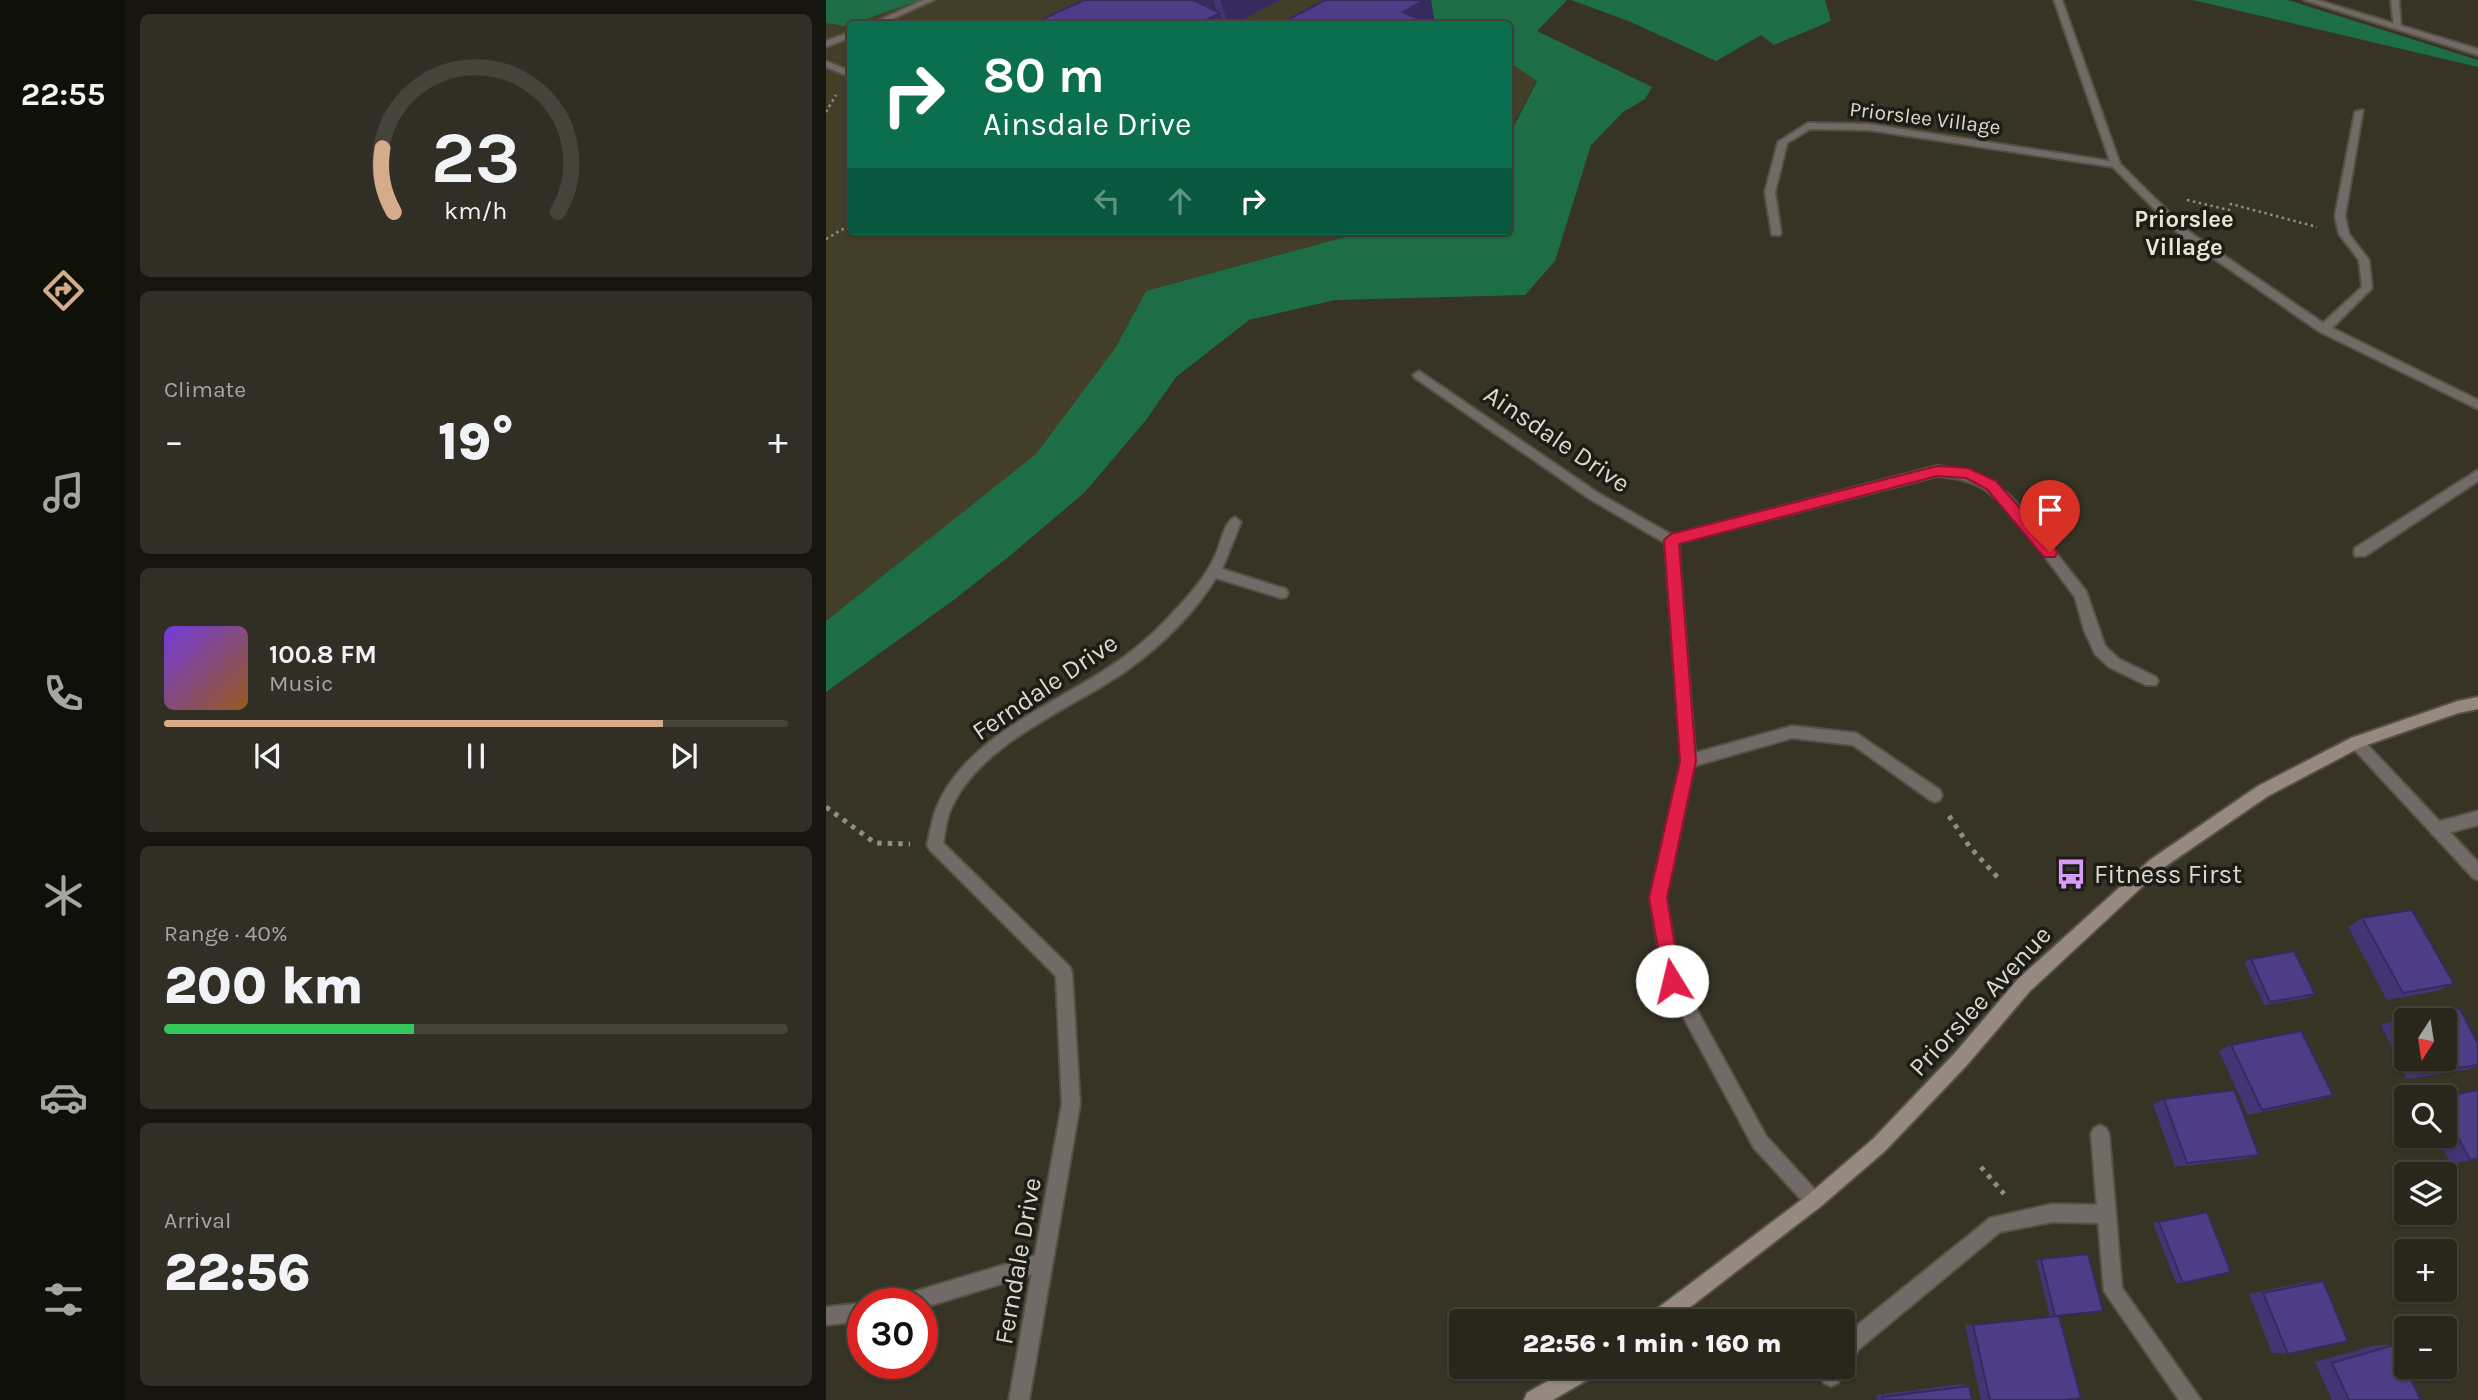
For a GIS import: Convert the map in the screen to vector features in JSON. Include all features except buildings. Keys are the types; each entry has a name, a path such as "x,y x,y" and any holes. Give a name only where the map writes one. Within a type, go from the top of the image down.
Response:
{"street":[{"path":"882,21 930,0"},
{"path":"2058,0 2116,165 2184,233 2323,329 2478,405"},
{"path":"2308,0 2478,52"},
{"path":"2395,0 2398,28"},
{"path":"826,44 847,36"},
{"path":"826,64 847,73"},
{"path":"2323,329 2367,288 2364,260 2344,234 2340,216 2360,112"},
{"name":"Priorslee Village","path":"1776,233 1770,192 1783,142 1808,126 1869,127 2116,165"},
{"name":"Ainsdale Drive","path":"1419,375 1594,496 1671,540"},
{"path":"1814,1200 1760,1142 1672,981 1658,898 1688,761 1671,540 1937,471 1968,473 1992,485 2026,523 2081,595 2091,631 2100,650 2114,663 2151,681"},
{"path":"2360,552 2478,475"},
{"name":"Ferndale Drive","path":"1019,1400 1071,1104 1064,972 935,845 936,824 951,793 988,752 1065,700 1105,680 1146,648 1214,572 1235,522"},
{"path":"1214,572 1281,593"},
{"name":"Priorslee Avenue","path":"1673,1309 1814,1200 1879,1145 1961,1059 2024,985 2155,865 2263,791 2356,741 2458,707 2478,703"},
{"path":"1688,761 1792,732 1856,740 1935,795"},
{"path":"2356,741 2478,873"},
{"path":"2437,829 2478,818"},
{"path":"2100,1133 2113,1291 2191,1400"},
{"path":"1855,1340 1996,1224 2052,1213 2107,1214"},
{"path":"938,1294 1043,1262"},
{"path":"826,1316 847,1313"},
{"path":"1534,1400 1570,1379"}],"path":[{"path":"826,112 840,88"},
{"path":"2139,188 2229,210 2231,204 2344,234"},
{"path":"826,239 847,227"},
{"path":"1935,795 1969,846 2001,881"},
{"path":"826,807 875,843 935,845"}],"shaded area":[{"path":"826,0 1399,0 1436,21 847,21 847,235 1351,235 1146,291 1116,347 1036,455 826,621"},
{"path":"1512,65 1537,79 1512,128"}],"green space":[{"path":"826,0 921,0 860,21 847,21 845,26 826,23"},
{"path":"1399,0 1567,0 1537,31 1652,87 1645,99 1623,112 1591,145 1555,261 1525,295 1335,300 1249,320 1176,377 1146,420 1085,492 955,599 826,692 826,621 1036,454 1116,347 1146,291 1352,235 1512,235 1512,130 1537,81 1512,64 1512,21 1437,21"},
{"path":"1571,0 1825,0 1831,21 1774,45 1761,35 1716,61 1631,22"},
{"path":"2193,0 2288,0 2478,60 2478,67"}],"place":[{"name":"Fitness First","path":"2071,874"}],"district":[{"name":"Priorslee Village","path":"2184,233"}],"route":[{"path":"1672,981 1658,898 1688,761 1671,540 1937,471 1968,473 1992,485 2050,552"}]}
